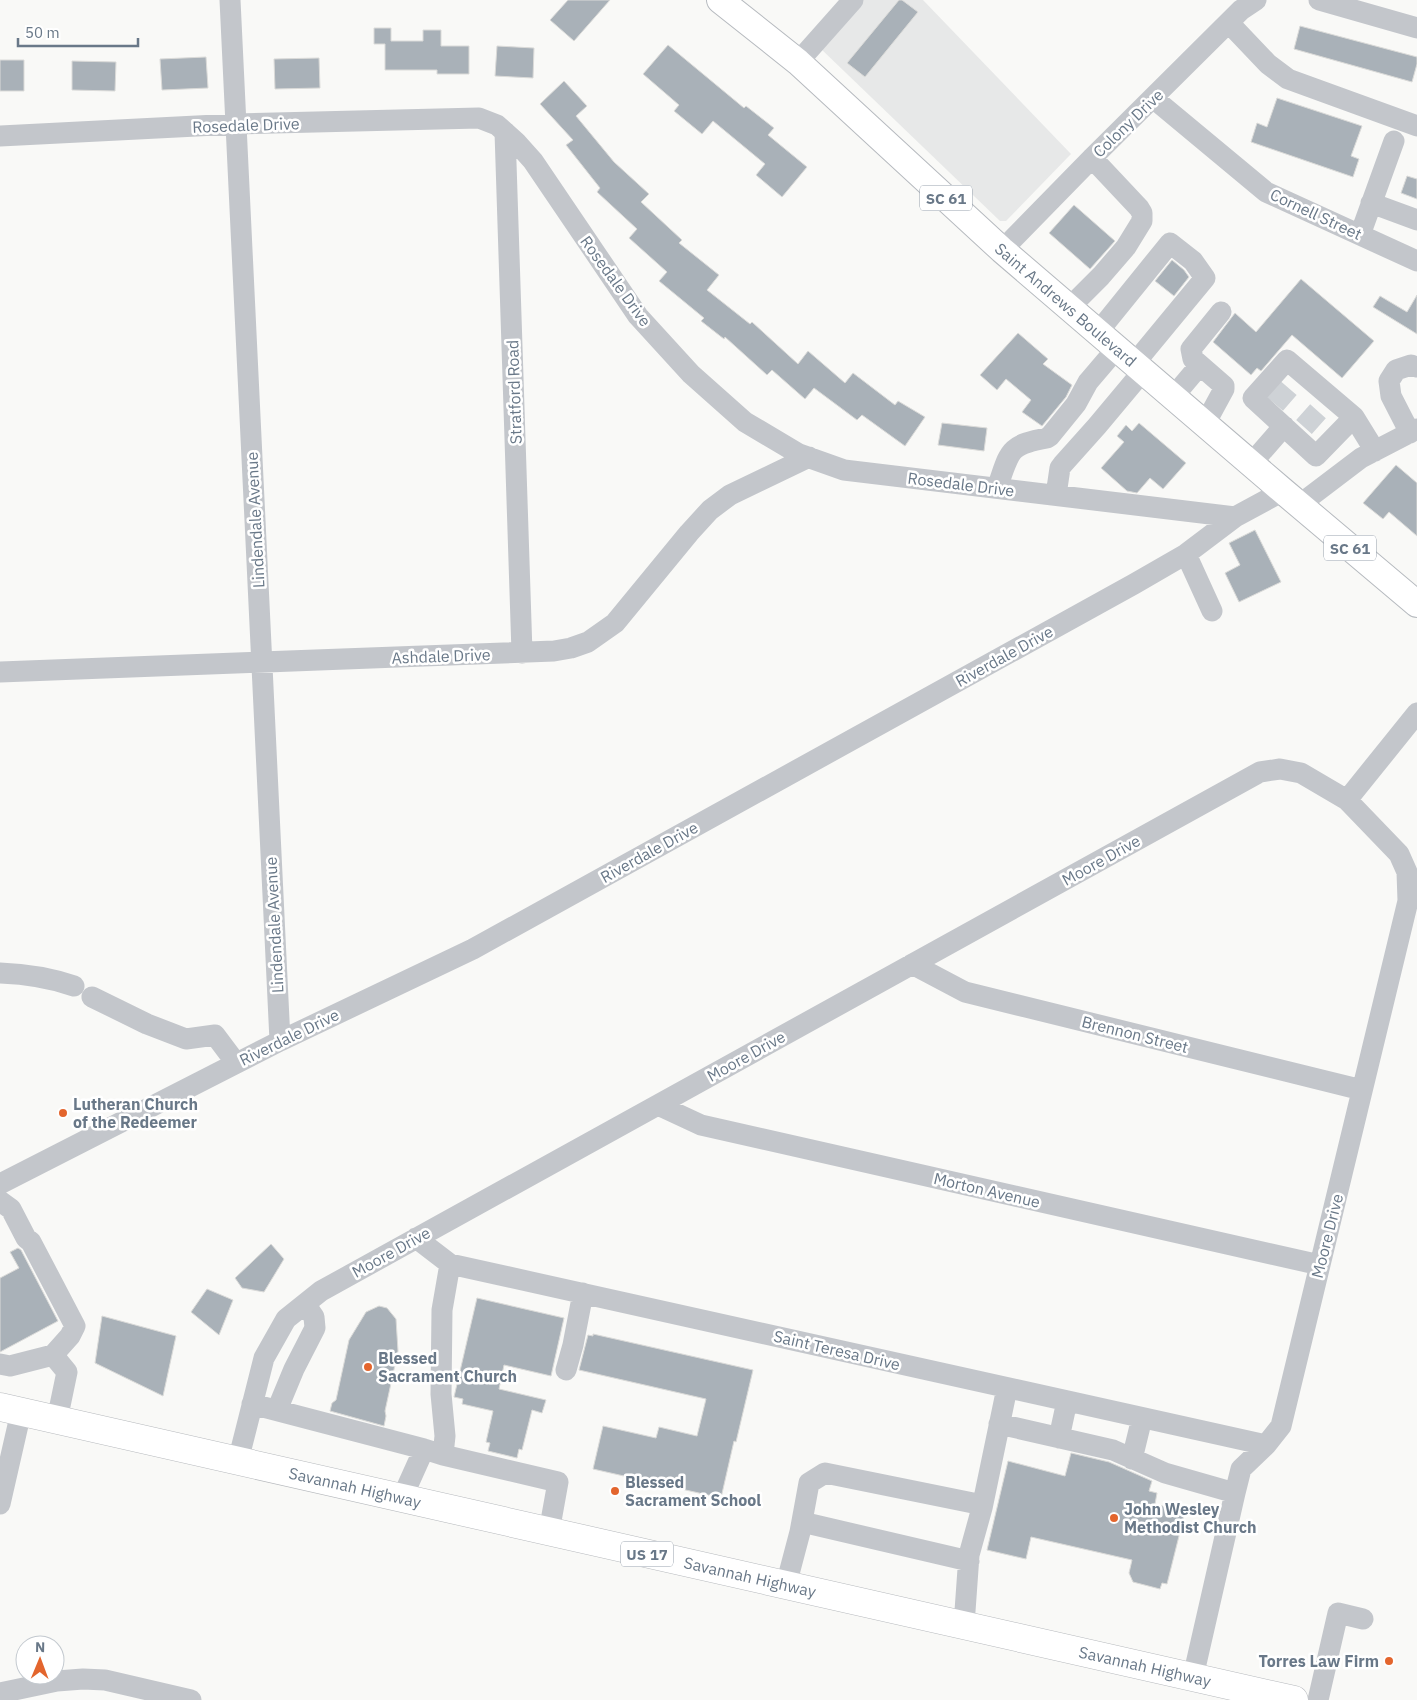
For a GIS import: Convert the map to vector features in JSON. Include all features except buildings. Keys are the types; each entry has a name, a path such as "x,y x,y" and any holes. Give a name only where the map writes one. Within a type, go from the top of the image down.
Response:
{"highway":[{"name":"Savannah Highway","path":"11,1410 1193,1677 1230,1693 1294,1700"}],"main road":[{"name":"Saint Andrews Boulevard","path":"720,0 798,62 1002,250 1417,604"}],"street":[{"name":"Lindendale Avenue","path":"230,0 280,1040"},
{"path":"798,62 853,0"},
{"name":"Colony Drive","path":"1002,250 1241,10 1256,0"},
{"path":"1319,0 1417,28"},
{"path":"1229,22 1268,64 1288,80 1417,126"},
{"name":"Cornell Street","path":"1153,98 1266,192 1417,261"},
{"name":"Rosedale Drive","path":"0,136 236,124 479,118 497,125 533,161 638,316 691,374 745,422 799,454 844,470 1236,517"},
{"name":"Stratford Road","path":"505,132 522,653"},
{"path":"1360,235 1394,141"},
{"path":"1070,308 1126,247 1142,221 1142,213 1139,208 1092,158"},
{"path":"1371,203 1417,220"},
{"path":"997,488 1006,462 1014,449 1025,442 1050,436 1076,404 1088,382 1123,354 1205,278 1193,261 1170,243 1123,354 1097,426 1060,468 1056,496"},
{"path":"1205,424 1224,390 1224,386 1193,359 1190,349 1221,312"},
{"path":"1354,417 1316,456 1272,408 1252,398 1287,360 1298,378 1326,403 1354,417 1375,451"},
{"path":"1173,396 1200,365"},
{"path":"1291,498 1361,458 1414,431 1391,396 1389,381 1396,370 1410,365 1417,367"},
{"path":"1251,464 1294,430"},
{"name":"Ashdale Drive","path":"0,672 522,653 572,648 588,642 615,623 710,510 730,495 809,457"},
{"name":"Riverdale Drive","path":"0,1184 280,1040 473,949 1186,554 1236,517 1291,498"},
{"path":"1186,554 1212,611"},
{"path":"1346,800 1417,713"},
{"name":"Moore Drive","path":"238,1461 264,1358 286,1320 321,1291 1260,772 1280,769 1301,773 1346,800 1399,854 1407,872 1408,901 1281,1426 1266,1445 1242,1469 1193,1677"},
{"name":"Brennon Street","path":"912,964 965,992 1362,1090"},
{"path":"0,973 29,974 53,978 74,986"},
{"path":"92,997 147,1024 186,1040 215,1035 236,1063"},
{"name":"Morton Avenue","path":"658,1105 701,1125 1320,1265"},
{"path":"0,1201 11,1209 26,1238 31,1242 75,1326 70,1336 53,1355 10,1366 0,1364"},
{"name":"Saint Teresa Drive","path":"416,1238 450,1264 1266,1445"},
{"path":"402,1498 445,1436 441,1394 442,1310 450,1264"},
{"path":"566,1370 583,1293"},
{"path":"277,1410 294,1369 315,1328 314,1317 305,1304"},
{"path":"53,1355 67,1372 57,1420"},
{"path":"964,1625 969,1555 982,1508 1007,1388"},
{"path":"1059,1438 1067,1401"},
{"path":"252,1404 433,1452 558,1482 549,1532"},
{"path":"0,1504 11,1410"},
{"path":"1132,1459 1142,1418"},
{"path":"999,1424 1113,1450 1165,1473 1235,1493"},
{"path":"786,1585 802,1522 809,1483 826,1473 973,1503 982,1508"},
{"path":"802,1522 969,1561"},
{"path":"1318,1700 1338,1613 1363,1619"},
{"path":"0,1693 57,1681 83,1679 105,1680 192,1700"}],"shaded area":[{"path":"862,0 923,0 1071,154 1006,221 1000,221 820,48"}],"tunnel":[{"path":"1275,404 1293,383"},
{"path":"1304,427 1321,408"}],"place":[{"name":"Lutheran Church of the Redeemer","path":"63,1113"},
{"name":"Blessed Sacrament Church","path":"368,1367"},
{"name":"Blessed Sacrament School","path":"615,1491"},
{"name":"John Wesley Methodist Church","path":"1114,1518"},
{"name":"Torres Law Firm","path":"1389,1661"}]}
